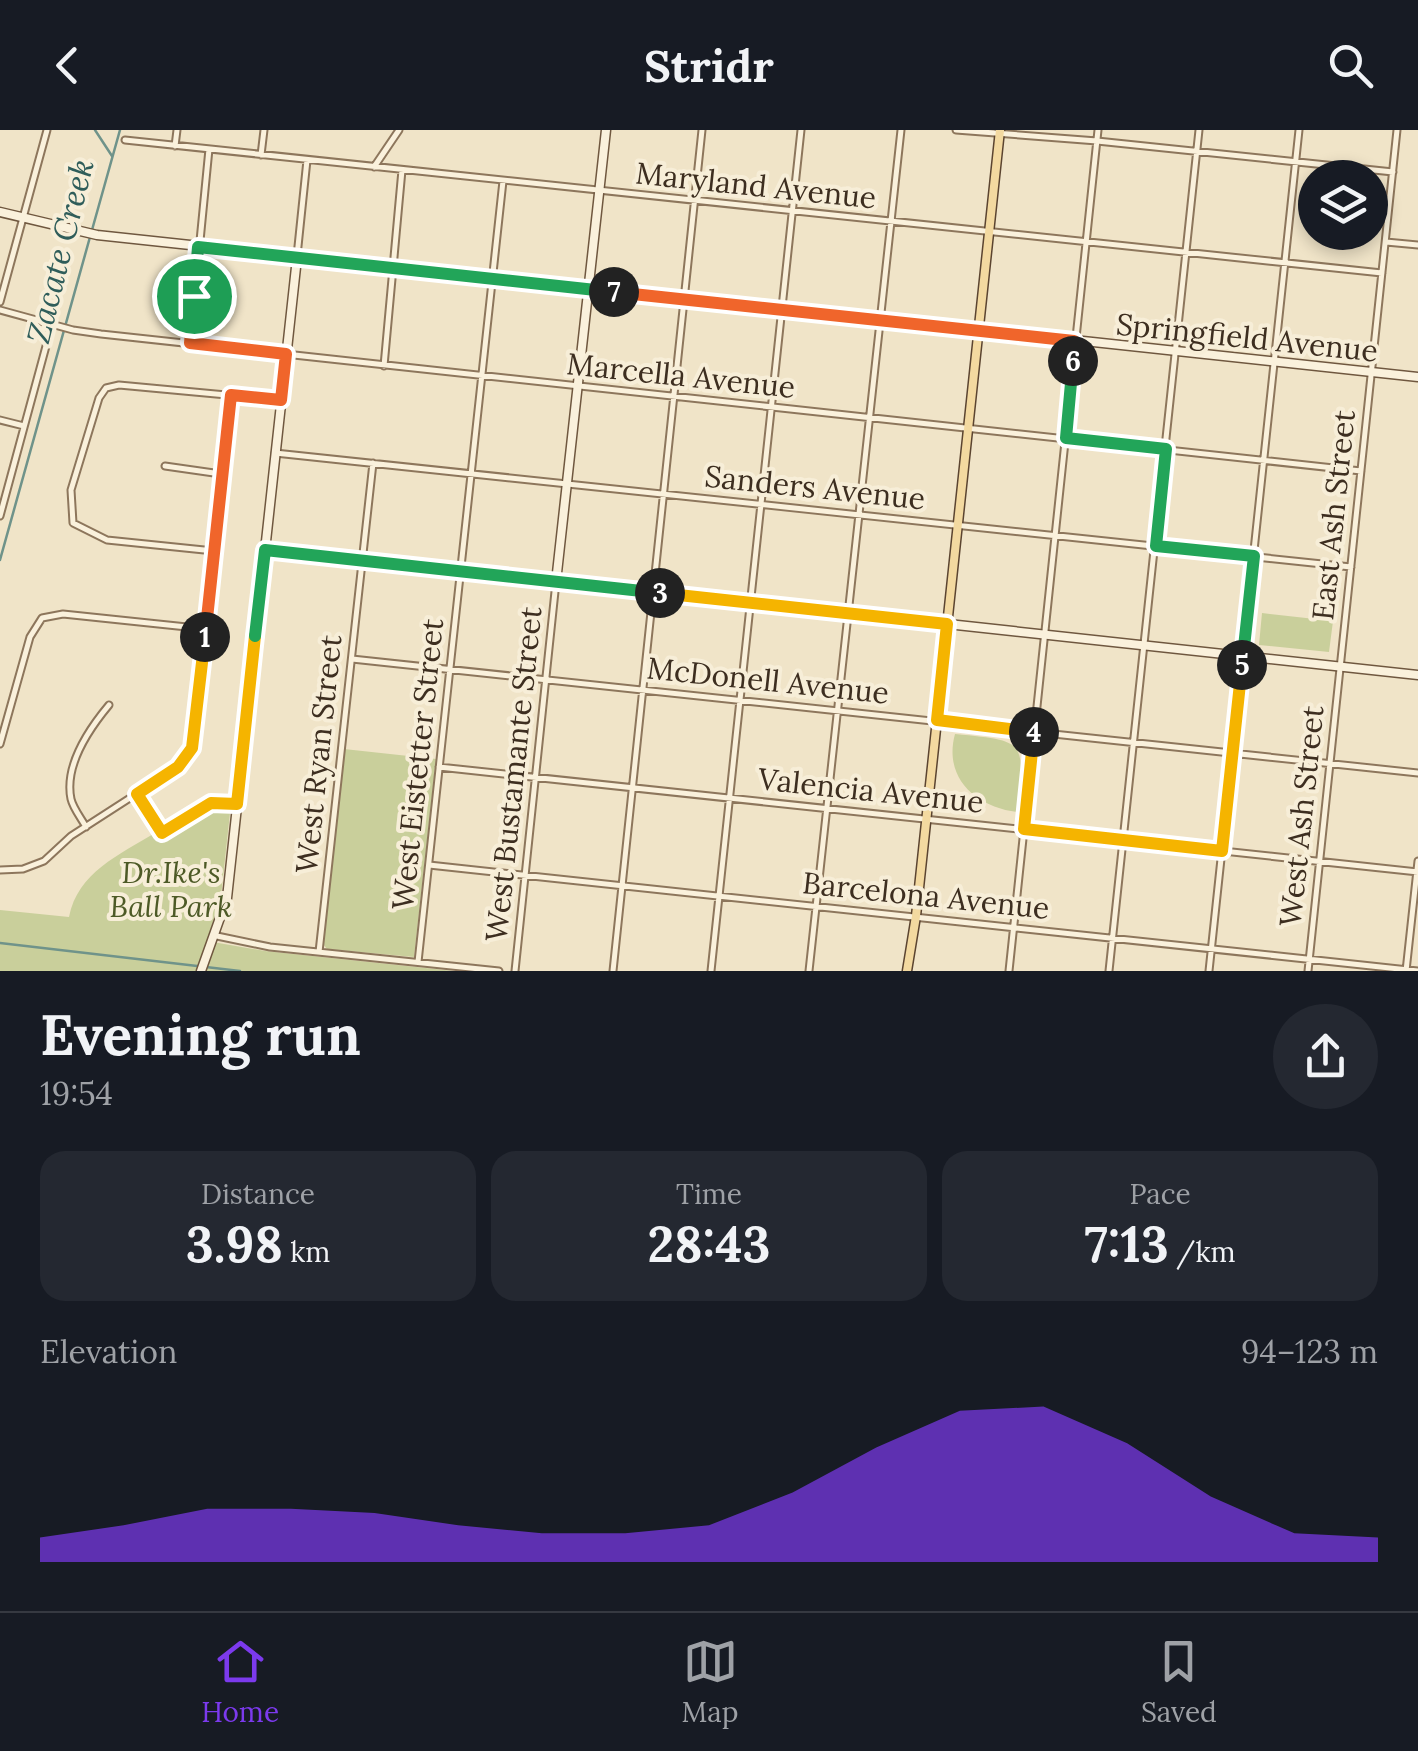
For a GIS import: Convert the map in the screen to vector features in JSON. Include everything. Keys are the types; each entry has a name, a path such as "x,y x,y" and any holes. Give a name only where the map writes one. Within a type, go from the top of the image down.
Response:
{"main road":[{"path":"906,971 916,916 999,132"}],"street":[{"path":"0,302 47,130"},
{"path":"175,146 177,130"},
{"path":"261,155 264,130"},
{"path":"374,167 399,130"},
{"path":"556,582 606,130"},
{"path":"612,971 702,130"},
{"path":"711,971 801,130"},
{"path":"810,971 901,130"},
{"path":"956,130 1392,172"},
{"path":"1010,971 1098,130"},
{"path":"1110,971 1198,130"},
{"path":"1209,971 1298,130"},
{"name":"East Ash Street","path":"1388,212 1397,130"},
{"name":"Maryland Avenue","path":"125,140 1382,273"},
{"path":"190,343 209,149"},
{"path":"201,971 227,898 307,160"},
{"path":"384,366 402,170"},
{"name":"West Eistetter Street","path":"418,962 503,181"},
{"name":"Springfield Avenue","path":"0,212 96,236 1418,378"},
{"path":"1388,242 1418,245"},
{"name":"East Ash Street","path":"1340,666 1384,250"},
{"name":"Marcella Avenue","path":"0,310 73,330 1361,470"},
{"path":"0,516 55,325"},
{"path":"214,551 106,540 73,524 72,490 94,410 106,388 134,385 281,400"},
{"path":"0,870 44,861 186,758 195,738 231,395"},
{"path":"0,420 24,426"},
{"name":"Sanders Avenue","path":"275,453 1350,567"},
{"name":"West Ryan Street","path":"319,952 373,463"},
{"path":"165,466 221,474"},
{"path":"265,550 1418,675"},
{"name":"West Bustamante Street","path":"515,971 556,582"},
{"path":"0,744 30,637 42,618 63,614 206,629"},
{"name":"McDonell Avenue","path":"352,658 1418,773"},
{"name":"West Ash Street","path":"1308,971 1340,666"},
{"path":"86,827 72,802 70,785 87,732 109,706"},
{"name":"Valencia Avenue","path":"439,767 1417,872"},
{"path":"137,794 162,833 211,803 237,804"},
{"path":"1406,970 1418,861"},
{"name":"Barcelona Avenue","path":"429,864 1418,971"},
{"path":"216,936 270,947 500,971"}],"green space":[{"path":"1262,613 1333,621 1329,652 1259,645"},
{"path":"955,734 996,739 1016,749 1021,770 1017,812 988,804 966,788 954,764"},
{"path":"344,749 436,759 414,957 327,949 323,944"},
{"name":"Dr.Ike's Ball Park","path":"227,808 230,813 221,896 207,941 454,971 0,971 0,910 69,917 81,888 114,857 155,833 160,840 208,809"}],"waterway":[{"name":"Zacate Creek","path":"95,130 112,156"},
{"name":"Zacate Creek","path":"92,230 120,130"},
{"name":"Zacate Creek","path":"0,560 90,237"},
{"name":"Zacate Creek","path":"0,943 240,971"}],"route":[{"path":"198,247 1074,341 1066,438 1166,449 1156,546 1254,556 1222,851 1024,829 1034,732 937,720 947,624 265,550 237,804 211,803 162,833 137,794 178,767 195,738 231,395 281,400 286,354 190,343 194,296 198,247"}]}
